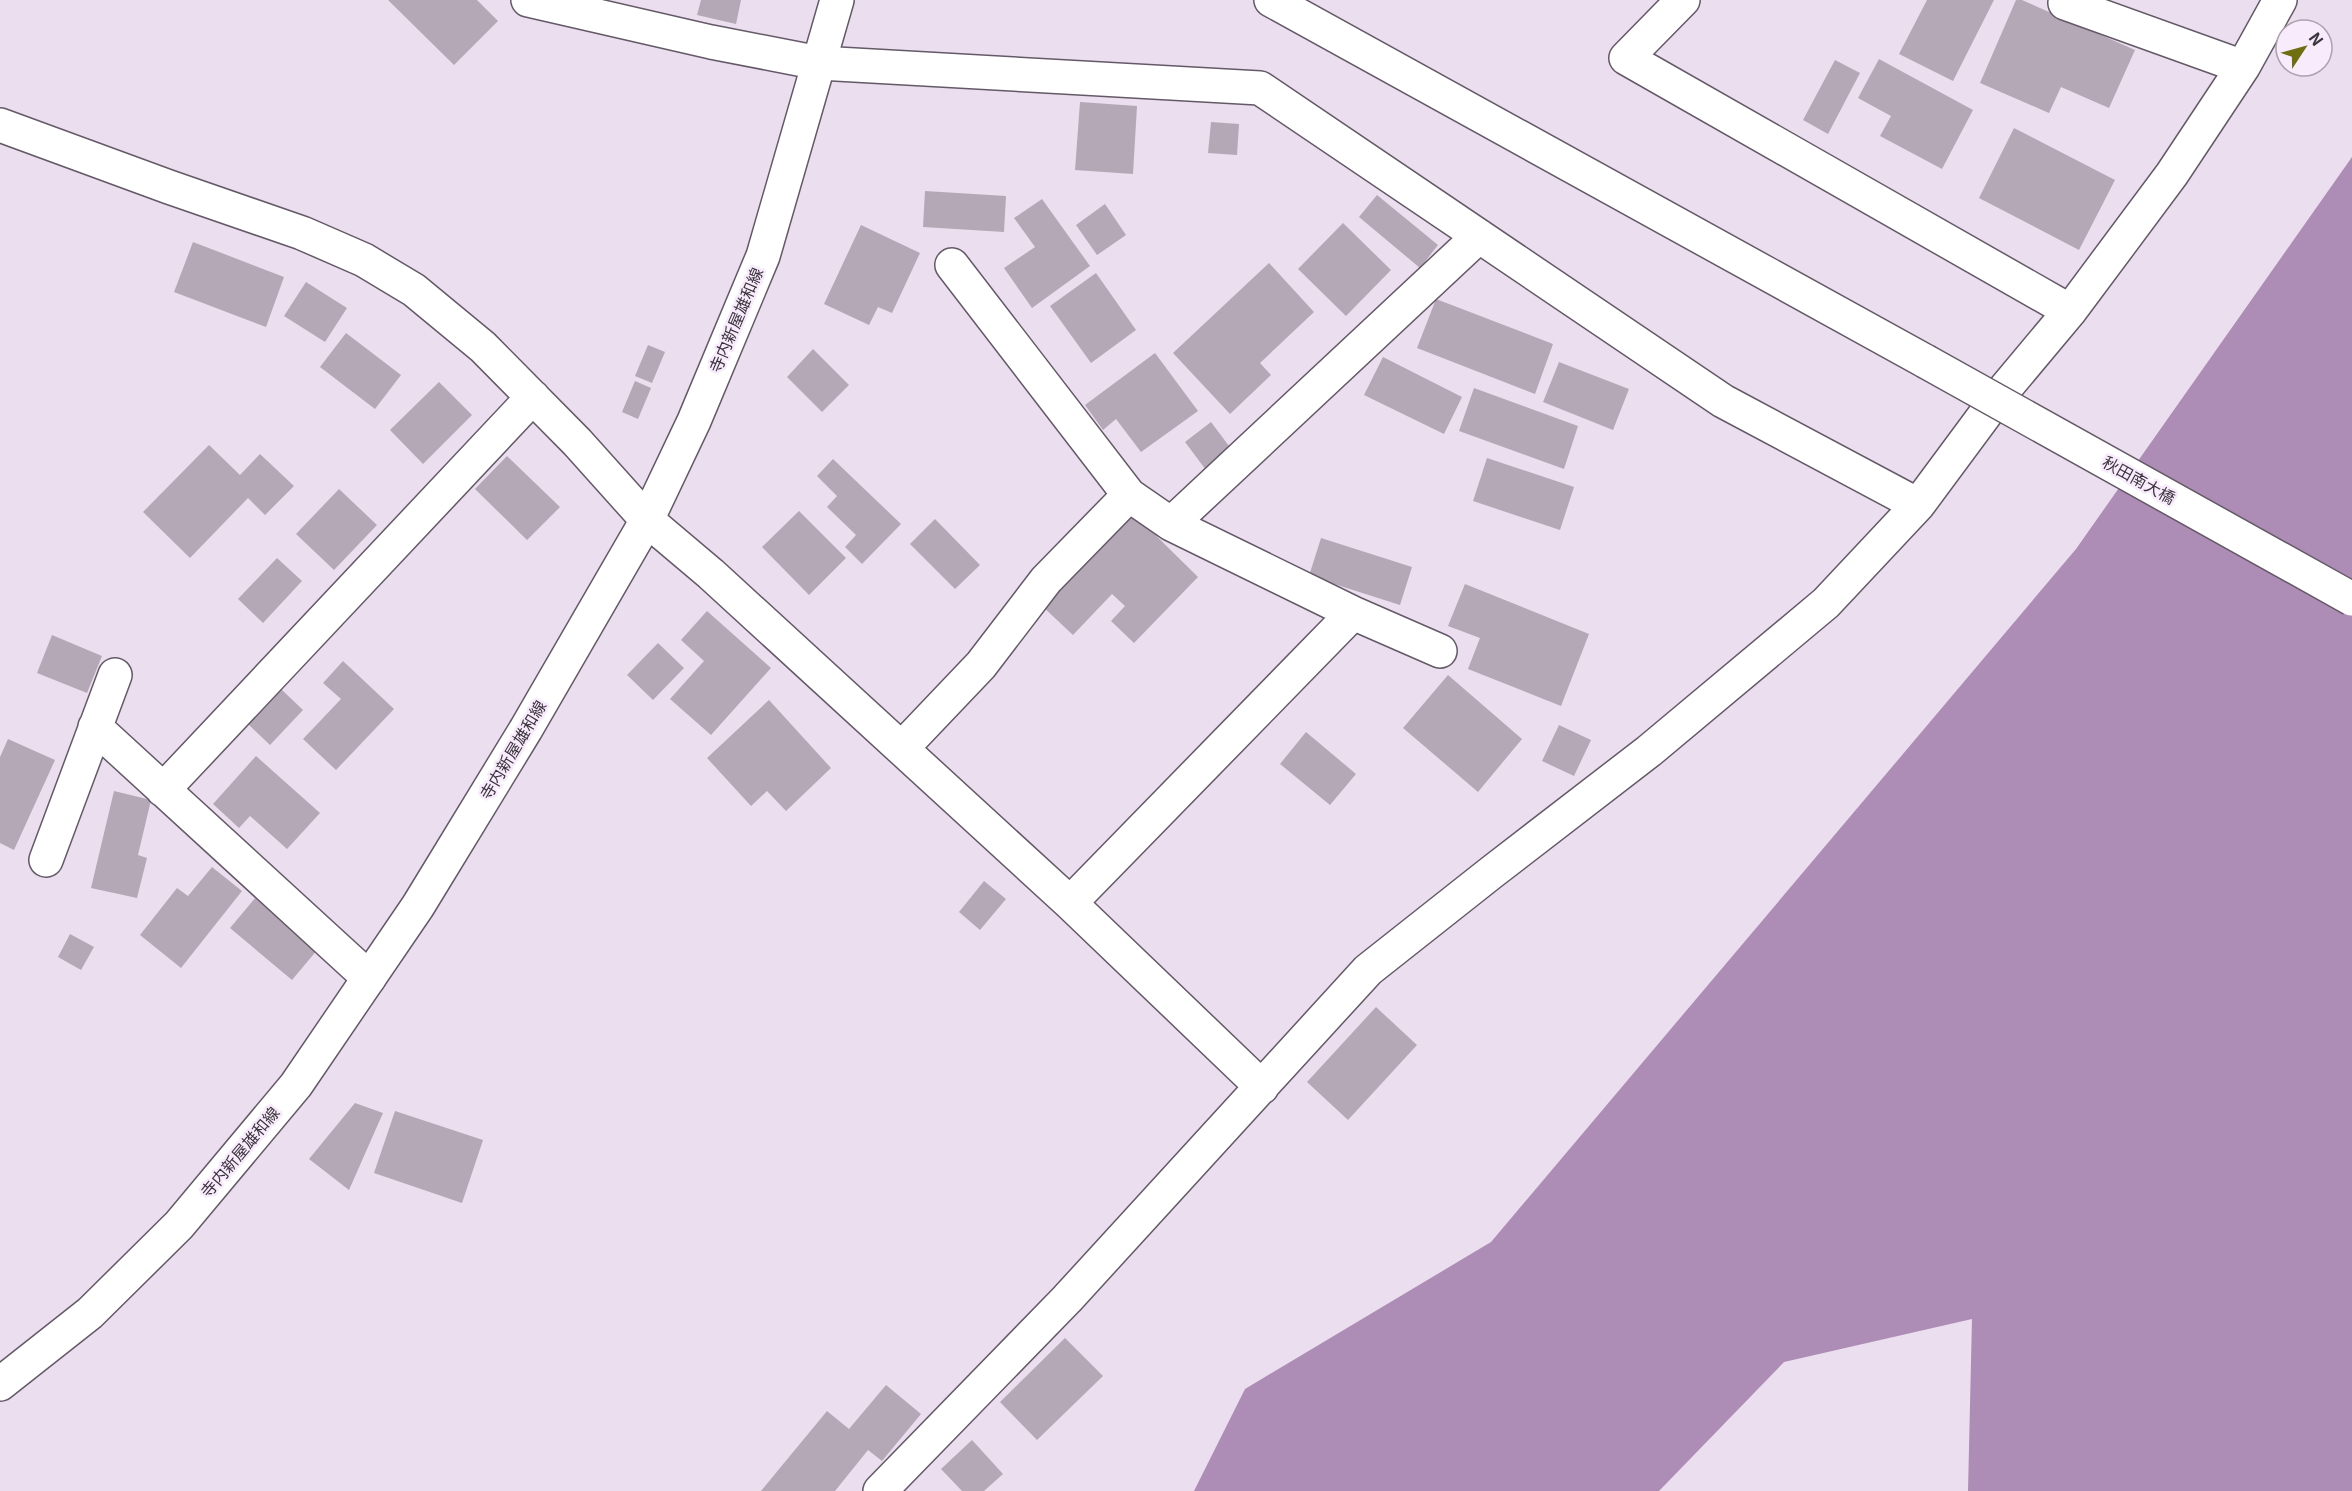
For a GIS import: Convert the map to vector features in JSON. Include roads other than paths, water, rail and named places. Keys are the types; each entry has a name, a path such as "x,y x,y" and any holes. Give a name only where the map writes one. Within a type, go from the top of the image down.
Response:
{"street":[{"path":"528,0 711,42 819,63 1260,88 1723,400 1918,505"},
{"name":"寺内新屋雄和線","path":"0,1384 90,1313 179,1225 296,1085 418,906 520,739 647,520 694,421 763,256 837,0"},
{"name":"秋田南大橋","path":"1271,0 2352,599"},
{"path":"1683,0 1626,58 2070,311"},
{"path":"880,1491 1067,1299 1368,970 1649,751 1826,603 1918,505 1998,397 2070,311 2172,174 2243,67 2280,0"},
{"path":"2065,3 2243,67"},
{"path":"0,125 302,233 364,260 414,290 483,347 577,442 647,520 711,574 902,748 1070,903 1262,1087"},
{"path":"1171,524 1479,236"},
{"path":"952,265 1129,495 1171,524 1353,613 1440,651"},
{"path":"163,789 533,397"},
{"path":"902,748 981,664 1046,579 1129,495"},
{"path":"1070,903 1353,613"},
{"path":"46,860 115,675"},
{"path":"95,727 369,978"}]}
